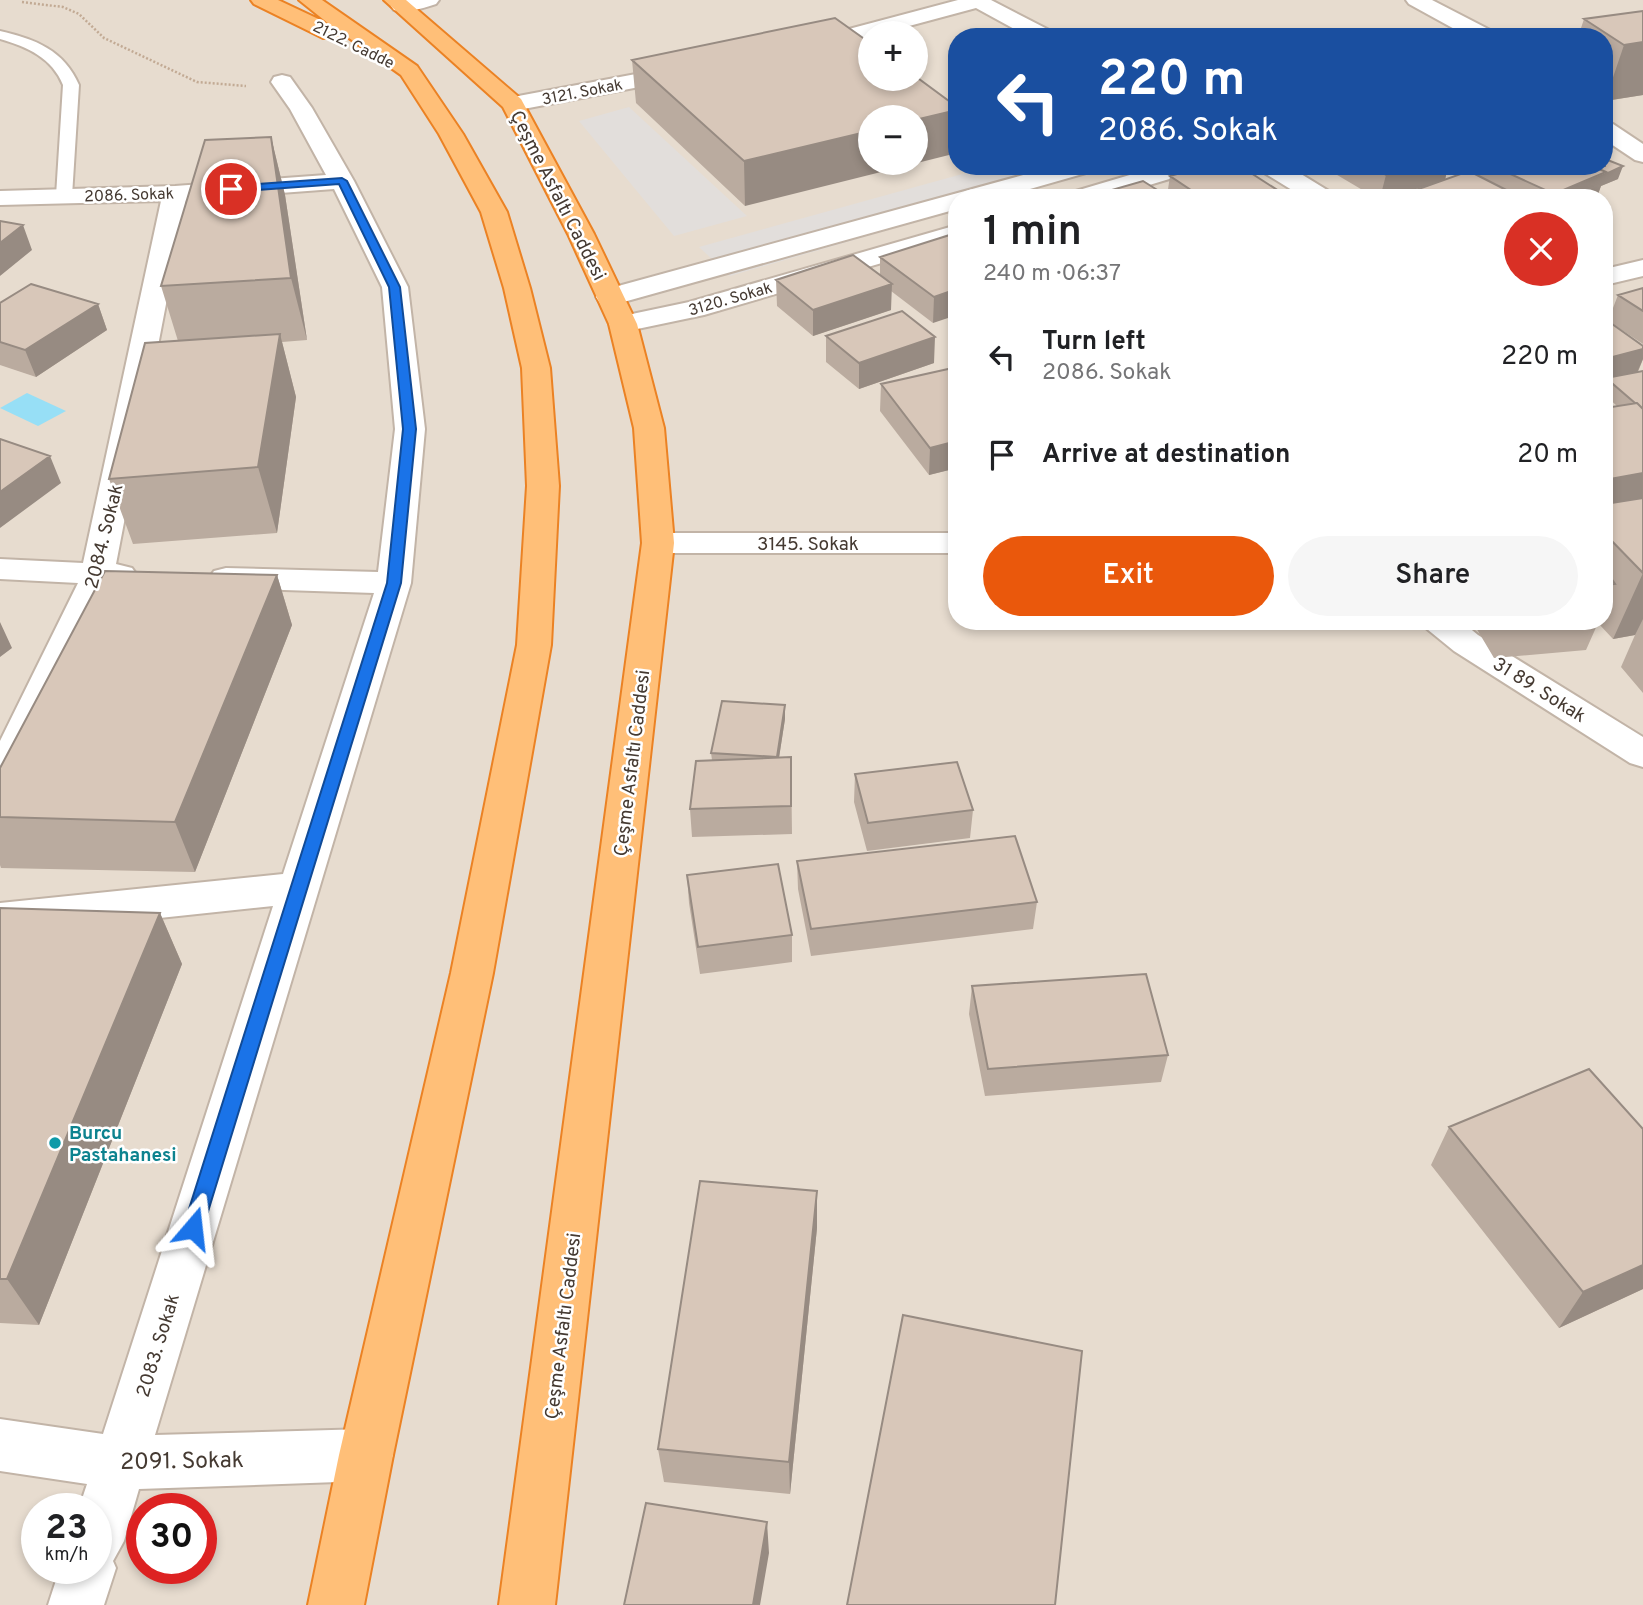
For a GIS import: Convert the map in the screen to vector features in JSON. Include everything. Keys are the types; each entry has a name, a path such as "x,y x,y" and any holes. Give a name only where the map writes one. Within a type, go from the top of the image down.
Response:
{"highway":[{"name":"2122. Cadde","path":"261,0 409,71"},
{"path":"309,0 409,71 451,134 494,212 517,288 536,368 543,486 534,645 472,973 335,1605"},
{"name":"Çeşme Asfaltı Caddesi","path":"408,2 513,104 581,234 616,311 649,428 658,543 527,1605"}],"street":[{"path":"1416,0 1469,28"},
{"path":"782,53 977,1 1028,28"},
{"name":"3121. Sokak","path":"513,104 701,69"},
{"name":"2083. Sokak","path":"111,1493 394,583 410,429 395,287 342,181 301,108 282,82"},
{"path":"1613,135 1643,155"},
{"path":"1002,189 1052,175"},
{"path":"1108,189 1156,175"},
{"path":"1285,175 1308,189"},
{"name":"2086. Sokak","path":"0,198 175,193 342,181"},
{"name":"2084. Sokak","path":"0,779 97,575 175,193"},
{"path":"616,311 948,204"},
{"name":"3120. Sokak","path":"616,311 694,309 948,236"},
{"path":"1613,275 1643,268"},
{"name":"3145. Sokak","path":"658,543 948,543"},
{"path":"0,569 151,576"},
{"path":"192,577 394,583"},
{"name":"31 89. Sokak","path":"1450,630 1466,643 1643,754"},
{"path":"0,919 298,888"},
{"name":"2091. Sokak","path":"0,1445 121,1463 366,1455"},
{"path":"76,1605 83,1584"}],"lane":[{"path":"0,35 39,48 52,56 68,75 71,85 64,196"}],"path":[{"path":"21,2 63,7 79,14 104,38 197,82 234,87 282,82"}],"shaded area":[{"path":"0,0 1643,0 1643,1605 0,1605"},
{"path":"629,107 747,216 674,236 579,121"},
{"path":"959,175 1028,175 1043,186 1032,189 948,189 948,213 730,276 699,247"}],"water":[{"path":"27,393 66,411 38,426 0,408"}],"building":[{"path":"1643,11 1643,42 1624,45 1613,38 1613,28 1598,28 1584,19"},
{"path":"835,18 858,34 858,91 928,91 928,86 948,100 948,112 928,117 928,105 858,105 858,134 744,161 632,60"},
{"path":"271,137 291,278 161,286 205,140"},
{"path":"1613,162 1623,166 1613,171"},
{"path":"1254,175 1276,189 1190,189 1170,176"},
{"path":"1458,175 1477,175 1504,189 1418,189"},
{"path":"1513,175 1599,175 1566,189 1543,189"},
{"path":"1143,181 1156,189 1115,189"},
{"path":"0,221 23,225 0,243"},
{"path":"948,236 948,292 934,297 880,257"},
{"path":"853,255 892,284 813,310 776,280"},
{"path":"31,284 98,304 25,350 0,342 0,303"},
{"path":"1643,288 1643,311 1618,295"},
{"path":"902,311 935,337 859,363 826,336"},
{"path":"1613,325 1643,346 1643,349 1613,357"},
{"path":"280,334 258,467 109,479 145,343"},
{"path":"948,369 948,443 930,448 881,384"},
{"path":"1643,371 1643,409 1613,384 1613,377"},
{"path":"1637,403 1643,409 1643,473 1613,478 1613,407"},
{"path":"0,439 50,456 0,492"},
{"path":"1643,498 1643,573 1613,542 1613,503"},
{"path":"105,571 277,575 175,822 0,817 0,768"},
{"path":"722,701 785,705 777,757 711,753"},
{"path":"791,757 791,806 690,809 696,761"},
{"path":"957,762 973,810 868,823 855,774"},
{"path":"1015,836 1037,902 811,929 797,861"},
{"path":"778,864 792,935 698,947 687,875"},
{"path":"0,908 160,913 7,1279 0,1279"},
{"path":"1146,974 1168,1055 988,1069 972,986"},
{"path":"1589,1069 1643,1129 1643,1265 1583,1292 1449,1127"},
{"path":"700,1181 817,1191 789,1462 658,1449"},
{"path":"903,1315 1082,1351 1055,1605 847,1605"},
{"path":"646,1503 767,1522 753,1605 624,1605"}],"place":[{"name":"Burcu Pastahanesi","path":"55,1143"}],"route":[{"path":"193,1228 394,583 410,429 395,287 342,181 231,189"}]}
